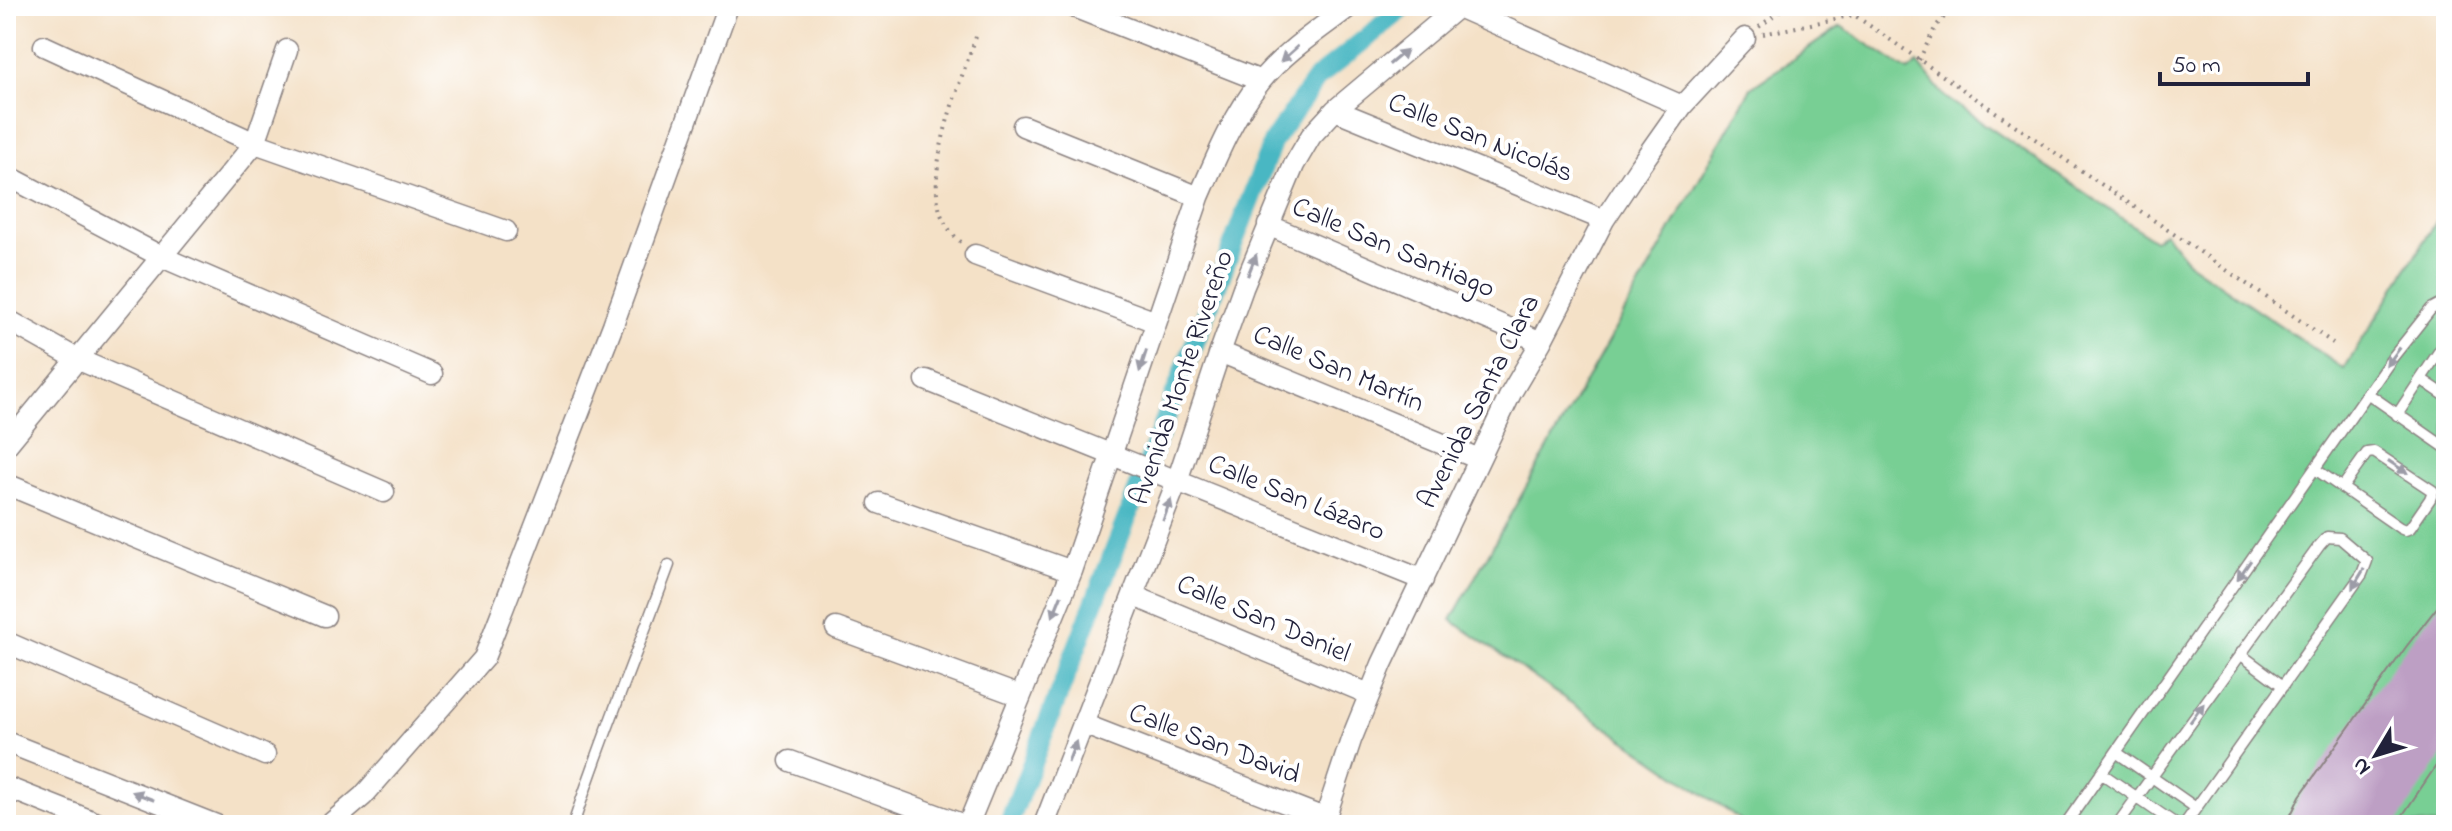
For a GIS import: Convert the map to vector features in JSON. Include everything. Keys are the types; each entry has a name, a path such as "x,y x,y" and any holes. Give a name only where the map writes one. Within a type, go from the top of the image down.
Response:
{"street":[{"path":"329,825 363,796 484,658 613,325 728,6"},
{"path":"1071,6 1261,81"},
{"name":"Avenida Monte Rivereño","path":"966,825 1072,571 1114,455 1199,197 1225,140 1261,81 1292,51 1350,6"},
{"path":"1458,7 1682,106"},
{"name":"Avenida Monte Rivereño","path":"1044,825 1134,596 1268,225 1299,156 1311,136 1335,110 1458,7"},
{"name":"Avenida Santa Clara","path":"1323,822 1382,664 1511,393 1604,220 1682,106 1745,38"},
{"path":"44,46 255,143 506,231"},
{"path":"6,446 255,143 287,50"},
{"name":"Calle San Nicolás","path":"1335,110 1604,220"},
{"path":"1023,126 1199,197"},
{"path":"6,175 162,257 432,374"},
{"name":"Calle San Santiago","path":"1268,225 1541,342"},
{"path":"975,255 1156,322"},
{"path":"6,319 77,359 384,492"},
{"name":"Calle San Martín","path":"1220,352 1479,459"},
{"name":"Calle San Lázaro","path":"926,380 1423,580"},
{"path":"6,484 325,616"},
{"path":"879,503 1072,571"},
{"name":"Calle San Daniel","path":"1134,596 1369,694"},
{"path":"836,628 1020,696"},
{"path":"6,642 265,755"},
{"name":"Calle San David","path":"1083,724 1323,822"},
{"path":"6,742 216,825"},
{"path":"790,761 966,825"},
{"path":"6,787 57,817 102,825"}],"lane":[{"path":"2065,825 2393,357 2431,309 2446,301"},
{"path":"2397,415 2446,341"},
{"path":"2421,379 2446,396"},
{"path":"2367,393 2446,448"},
{"path":"2315,469 2342,488 2405,530 2410,528 2433,491 2374,452 2367,453 2342,488"},
{"path":"2117,825 2319,546 2327,537 2340,538 2367,561 2362,574 2184,825"},
{"path":"573,825 598,749 669,565"},
{"path":"2240,654 2283,686"},
{"path":"2116,752 2196,808"},
{"path":"2101,773 2177,825"}],"path":[{"path":"1745,38 1786,6"},
{"path":"1919,60 1936,26 1954,6"},
{"path":"1745,38 1854,15 2333,343"},
{"path":"975,255 944,223 938,204 937,174 946,125 977,34"}],"green space":[{"path":"1841,26 1908,71 1918,63 1945,97 2154,240 2164,232 2190,264 2344,369 2446,206 2446,825 1748,825 1451,620 1751,88"}],"building":[{"path":"2446,596 2446,751 2396,825 2286,825 2300,796"}],"waterway":[{"path":"1008,825 1273,141 1317,78 1406,6"}]}
